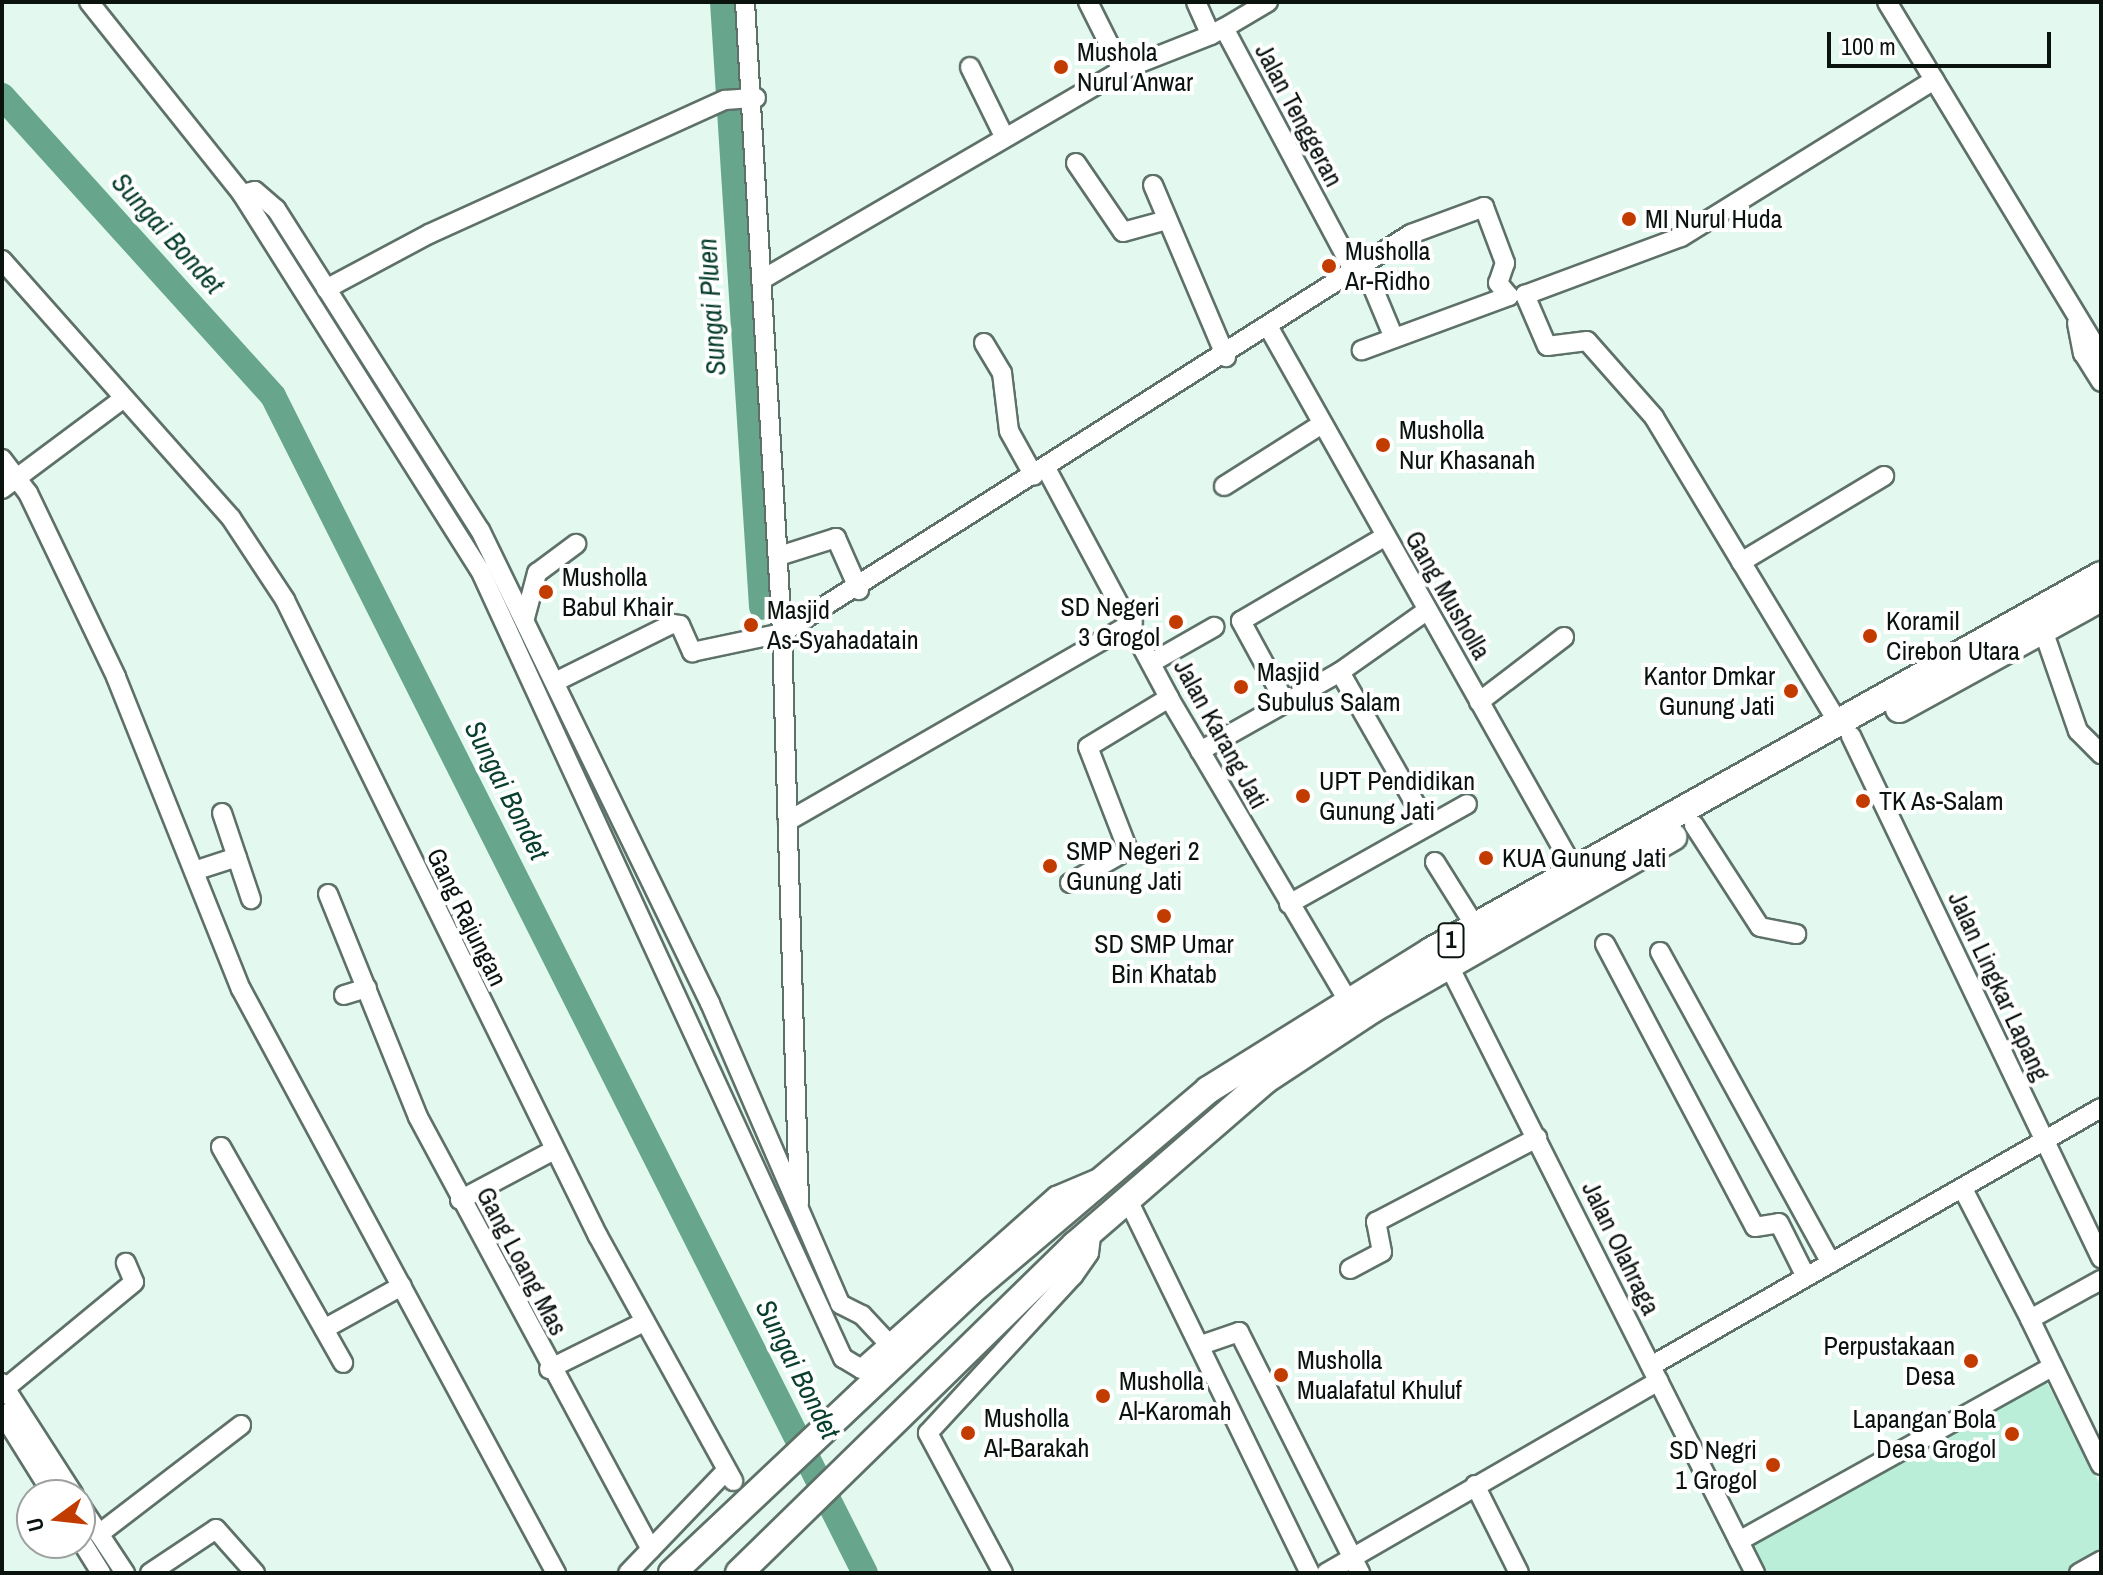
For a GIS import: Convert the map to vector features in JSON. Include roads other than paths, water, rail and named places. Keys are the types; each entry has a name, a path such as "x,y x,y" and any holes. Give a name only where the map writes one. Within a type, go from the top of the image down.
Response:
{"highway":[{"name":"1","path":"672,1573 1101,1178 1208,1090 1835,736 2101,575"},
{"name":"1","path":"1923,685 2043,630 2101,598"},
{"name":"1","path":"1444,956 1475,926 1694,825 1835,736"},
{"name":"1","path":"739,1573 893,1419 1092,1229 1352,1009"}],"street":[{"path":"89,2 242,194 480,570 687,1010 830,1340 861,1369 887,1342 1056,1196 1101,1178"},
{"path":"745,2 779,556 776,635 788,821 799,1206"},
{"path":"1088,2 1122,70"},
{"path":"763,279 1122,70 1218,32 1196,2"},
{"name":"Jalan Tenggeran","path":"1266,2 1218,32 1359,268 1394,338"},
{"path":"1887,2 2101,356"},
{"path":"970,67 1004,136"},
{"name":"Jalan Lingkar Lapang","path":"1934,80 1681,237 1525,293 1547,346 1587,341 1643,403 1741,562 1835,736 2101,1258"},
{"path":"326,289 429,234 729,98 753,98"},
{"path":"1076,163 1123,232 1167,220"},
{"path":"1153,185 1226,357"},
{"path":"242,194 266,197 448,475 525,618 837,1291 857,1301 862,1315 887,1342"},
{"path":"555,682 672,624 680,625 692,652 776,635 859,590 1226,357 1411,234 1480,206 1491,219 1505,268 1498,283 1509,296 1362,350"},
{"name":"Gang Rajungan","path":"2,260 120,401 231,518 285,600 554,1150 728,1477 651,1549"},
{"path":"2077,316 2079,343 2101,382"},
{"name":"Gang Musholla","path":"1269,328 1580,880"},
{"name":"Jalan Karang Jati","path":"984,343 1002,373 1009,431 1040,473 1133,623 1169,698 1352,1009"},
{"path":"2,489 120,401"},
{"path":"1224,486 1322,424"},
{"path":"2,459 17,476 116,677 241,989 556,1573"},
{"path":"1741,562 1884,476"},
{"path":"1284,700 1241,621 1384,537"},
{"path":"779,556 836,538 859,590"},
{"path":"525,618 537,573 576,544"},
{"path":"1200,751 1284,700 1340,672 1426,611"},
{"path":"788,821 1133,623"},
{"path":"1151,663 1214,627"},
{"path":"2043,630 2078,731 2101,754"},
{"path":"1479,702 1564,637"},
{"path":"1340,672 1428,826"},
{"path":"1070,883 1128,850 1088,747 1169,698"},
{"path":"1289,904 1467,804"},
{"path":"222,813 251,899"},
{"path":"1694,825 1760,927 1796,934"},
{"path":"194,871 237,857"},
{"path":"1435,862 1475,926"},
{"name":"Gang Loang Mas","path":"328,894 367,988 388,1054 549,1369 651,1549"},
{"path":"1605,944 1755,1227 1779,1223 1806,1277"},
{"path":"1660,952 1831,1263"},
{"name":"Jalan Olahraga","path":"1444,956 1755,1573"},
{"path":"344,995 367,988"},
{"path":"1326,1573 1350,1555 1475,1485 1806,1277 1964,1191 2101,1108"},
{"path":"1350,1269 1382,1252 1376,1222 1537,1138"},
{"path":"221,1147 343,1363"},
{"path":"460,1200 554,1150"},
{"path":"1964,1191 2101,1465"},
{"path":"1127,1198 1204,1344 1310,1573"},
{"path":"1003,1573 928,1433 1078,1269 1092,1229"},
{"path":"64,1479 4,1388 134,1282 126,1263"},
{"path":"2030,1319 2101,1280"},
{"path":"324,1329 402,1286"},
{"path":"549,1369 644,1322"},
{"path":"1204,1344 1239,1332 1360,1573"},
{"path":"1739,1541 2053,1366"},
{"path":"2,1413 43,1479"},
{"path":"99,1534 241,1425"},
{"path":"1475,1485 1519,1573"},
{"path":"96,1529 125,1573"},
{"path":"150,1573 216,1529 255,1573"},
{"path":"628,1573 651,1549"},
{"path":"2079,1573 2101,1561"}],"waterway":[{"name":"Sungai Pluen","path":"723,2 762,607"},
{"name":"Sungai Bondet","path":"2,96 273,396 865,1573"}],"place":[{"name":"Mushola Nurul Anwar","path":"1061,67"},
{"name":"MI Nurul Huda","path":"1629,219"},
{"name":"Musholla Ar-Ridho","path":"1329,266"},
{"name":"Musholla Nur Khasanah","path":"1383,445"},
{"name":"Musholla Babul Khair","path":"546,592"},
{"name":"SD Negeri 3 Grogol","path":"1176,622"},
{"name":"Masjid As-Syahadatain","path":"751,625"},
{"name":"Koramil Cirebon Utara","path":"1870,636"},
{"name":"Masjid Subulus Salam","path":"1241,687"},
{"name":"Kantor Dmkar Gunung Jati","path":"1791,691"},
{"name":"UPT Pendidikan Gunung Jati","path":"1303,796"},
{"name":"TK As-Salam","path":"1863,801"},
{"name":"KUA Gunung Jati","path":"1486,858"},
{"name":"SMP Negeri 2 Gunung Jati","path":"1050,866"},
{"name":"SD SMP Umar Bin Khatab","path":"1164,916"},
{"name":"Perpustakaan Desa","path":"1971,1361"},
{"name":"Musholla Mualafatul Khuluf","path":"1281,1375"},
{"name":"Musholla Al-Karomah","path":"1103,1396"},
{"name":"Musholla Al-Barakah","path":"968,1433"},
{"name":"Lapangan Bola Desa Grogol","path":"2012,1434"},
{"name":"SD Negri 1 Grogol","path":"1773,1465"}]}
